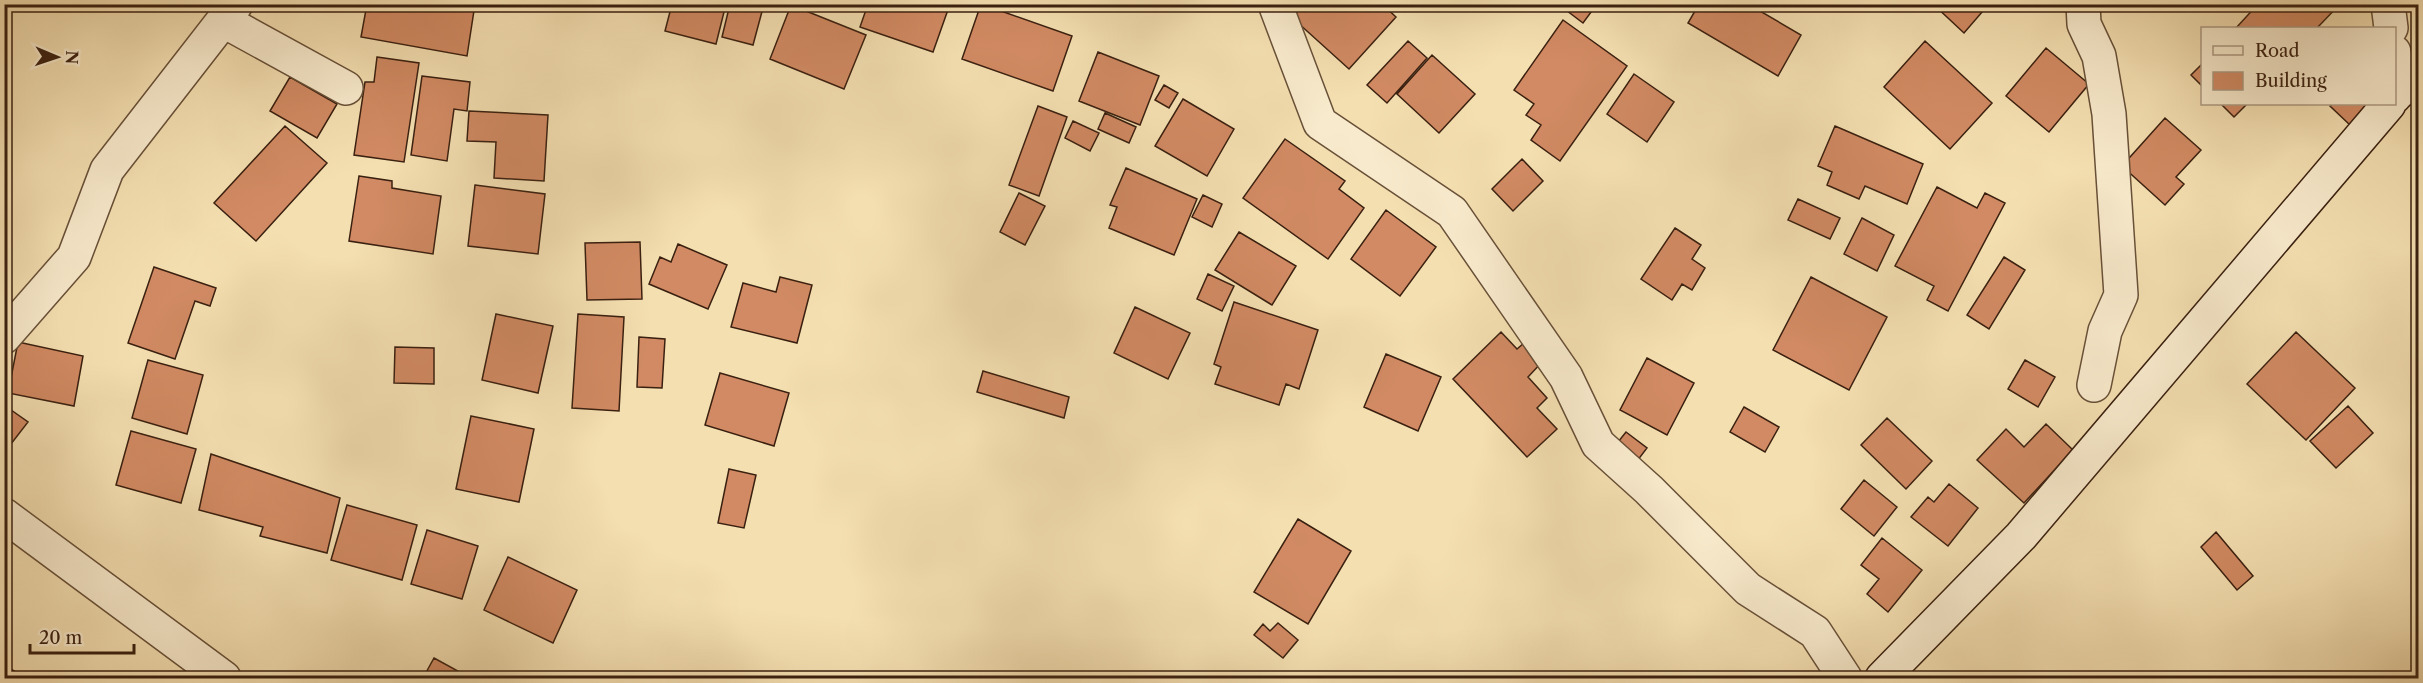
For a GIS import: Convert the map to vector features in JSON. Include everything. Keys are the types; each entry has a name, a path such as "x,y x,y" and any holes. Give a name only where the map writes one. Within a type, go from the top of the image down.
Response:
{"street":[{"path":"1275,4 1320,123 1452,212 1566,377 1598,444 1649,490 1748,589 1815,632 1845,678"},
{"path":"2083,4 2084,24 2100,56 2109,114 2121,295 2105,331 2094,385"},
{"path":"2388,4 2391,27"},
{"path":"4,337 74,257 107,170 230,13 346,88"},
{"path":"2396,65 2400,90"},
{"path":"1882,678 2021,536 2387,105"},
{"path":"4,515 224,678"}],"building":[{"path":"367,4 475,4 467,56 361,37"},
{"path":"672,4 726,4 716,44 665,31"},
{"path":"730,4 764,4 753,45 722,37"},
{"path":"868,4 950,4 933,52 860,27"},
{"path":"981,4 1072,36 1053,91 962,59"},
{"path":"1294,4 1382,4 1396,17 1349,69 1287,13"},
{"path":"1558,4 1597,4 1583,23"},
{"path":"1699,4 1748,4 1801,35 1778,76 1688,23"},
{"path":"1933,4 1989,4 1964,33"},
{"path":"2258,4 2340,4 2318,27 2237,27"},
{"path":"791,5 866,35 844,89 770,59"},
{"path":"1563,20 1627,66 1560,161 1531,140 1541,125 1526,115 1534,104 1514,90"},
{"path":"1408,41 1427,58 1387,103 1367,85"},
{"path":"1925,41 1992,103 1950,149 1884,87"},
{"path":"2046,48 2089,84 2049,132 2006,96"},
{"path":"1098,52 1159,76 1140,125 1079,101"},
{"path":"1432,55 1475,94 1439,133 1397,94"},
{"path":"377,57 419,63 404,162 354,155 365,82 374,82"},
{"path":"2201,65 2201,85 2191,75"},
{"path":"1634,74 1674,102 1647,142 1607,114"},
{"path":"422,76 470,82 467,111 454,109 447,161 411,155"},
{"path":"290,77 337,104 317,138 270,111"},
{"path":"1164,85 1178,93 1169,108 1155,100"},
{"path":"1183,99 1234,129 1207,176 1155,146"},
{"path":"2222,105 2246,105 2234,117"},
{"path":"2332,105 2370,105 2350,125 2330,106"},
{"path":"1038,106 1067,117 1039,196 1009,185"},
{"path":"469,111 548,115 544,181 494,178 496,142 467,141"},
{"path":"1105,113 1136,127 1129,143 1098,129"},
{"path":"2165,118 2201,150 2176,177 2184,184 2165,205 2122,166"},
{"path":"1073,121 1099,133 1090,151 1065,138"},
{"path":"285,126 327,163 256,241 214,203"},
{"path":"1835,126 1923,164 1907,204 1865,186 1859,199 1827,185 1832,172 1818,166"},
{"path":"1285,139 1345,181 1339,189 1364,208 1328,259 1243,198"},
{"path":"1522,159 1543,181 1513,211 1492,189"},
{"path":"1126,168 1197,199 1174,255 1109,228 1117,207 1110,205"},
{"path":"359,176 392,181 392,188 441,196 433,254 349,241"},
{"path":"475,185 545,194 538,254 468,246"},
{"path":"1937,187 1977,208 1985,193 2005,203 1948,311 1927,300 1934,286 1895,266"},
{"path":"1019,193 1045,206 1025,245 1000,232"},
{"path":"1203,195 1222,204 1212,227 1192,217"},
{"path":"1798,199 1840,218 1830,239 1788,220"},
{"path":"1386,210 1436,247 1400,296 1351,259"},
{"path":"1862,218 1894,235 1877,271 1844,254"},
{"path":"1675,228 1701,245 1692,259 1705,268 1692,290 1682,284 1672,300 1641,279"},
{"path":"1239,232 1296,266 1272,305 1215,270"},
{"path":"640,242 642,299 587,300 585,243"},
{"path":"678,244 727,265 708,309 649,284 660,257 671,262"},
{"path":"2004,257 2025,270 1989,329 1967,315"},
{"path":"154,267 216,288 210,306 195,301 175,359 128,343"},
{"path":"1208,274 1234,286 1222,311 1197,299"},
{"path":"780,277 812,285 797,343 731,327 743,283 776,292"},
{"path":"1811,277 1887,317 1849,390 1773,350"},
{"path":"1234,302 1318,330 1299,389 1286,384 1279,405 1215,384 1221,367 1214,364"},
{"path":"1135,307 1190,333 1168,379 1114,353"},
{"path":"496,314 553,326 538,393 482,380"},
{"path":"578,314 624,317 619,411 572,408"},
{"path":"1501,332 1517,349 1524,343 1542,362 1528,377 1547,398 1537,408 1557,429 1527,457 1453,379"},
{"path":"2296,332 2355,388 2306,440 2247,384"},
{"path":"639,337 665,339 662,388 637,387"},
{"path":"18,342 83,356 74,406 8,393"},
{"path":"395,347 434,348 434,384 394,383"},
{"path":"1386,354 1441,377 1418,431 1364,407"},
{"path":"1647,358 1694,383 1667,435 1620,410"},
{"path":"148,360 203,375 187,434 132,418"},
{"path":"2025,360 2055,377 2038,407 2008,389"},
{"path":"983,371 1069,397 1064,418 977,392"},
{"path":"720,373 789,393 774,446 705,425"},
{"path":"4,405 28,422 4,453"},
{"path":"2348,406 2373,433 2336,468 2310,441"},
{"path":"1744,407 1779,427 1765,452 1730,432"},
{"path":"471,416 534,429 519,502 456,489"},
{"path":"1887,418 1932,461 1906,489 1861,445"},
{"path":"2046,424 2073,450 2024,503 1977,460 2006,429 2024,447"},
{"path":"131,431 196,449 181,503 116,485"},
{"path":"1626,432 1647,448 1631,469 1610,452"},
{"path":"211,454 340,498 327,553 260,536 263,527 199,510"},
{"path":"729,469 756,475 744,528 718,523"},
{"path":"1864,480 1897,507 1874,536 1841,509"},
{"path":"1949,484 1978,508 1948,546 1911,517 1928,497 1934,502"},
{"path":"347,505 417,525 402,580 331,560"},
{"path":"1298,519 1351,551 1308,624 1254,592"},
{"path":"427,530 478,546 462,599 411,584"},
{"path":"2216,532 2253,576 2237,590 2201,547"},
{"path":"1882,538 1922,570 1888,612 1867,594 1879,579 1861,565"},
{"path":"508,557 577,590 553,643 484,610"},
{"path":"1278,623 1298,640 1283,658 1254,635 1263,624 1270,631"},
{"path":"434,658 467,676 466,678 423,678"},
{"path":"4,665 26,678 4,678"}]}
